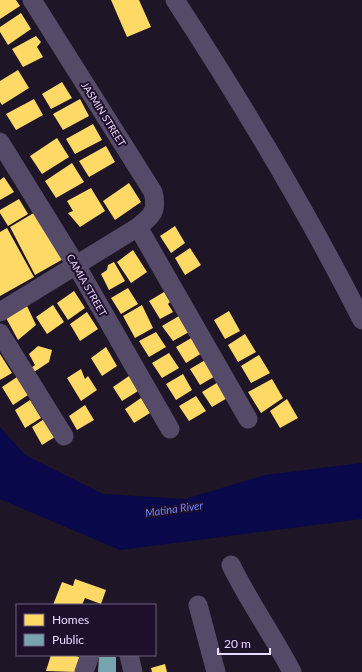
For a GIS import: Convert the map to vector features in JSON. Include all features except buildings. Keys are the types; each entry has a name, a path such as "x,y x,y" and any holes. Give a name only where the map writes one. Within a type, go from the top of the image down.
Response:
{"street":[{"name":"JASMIN STREET","path":"0,312 138,227 148,219 154,211 156,201 153,192 32,0"},
{"path":"175,0 208,50 300,203 362,320"},
{"name":"CAMIA STREET","path":"0,142 76,265 170,429"},
{"path":"138,227 248,420"},
{"path":"0,333 64,436"},
{"path":"231,565 292,672"},
{"path":"198,605 216,672"},
{"path":"84,672 90,656"},
{"path":"129,656 133,672"}],"water":[{"name":"Matina River","path":"0,427 25,455 103,494 185,499 265,475 362,463 362,519 120,550 0,499"}]}
